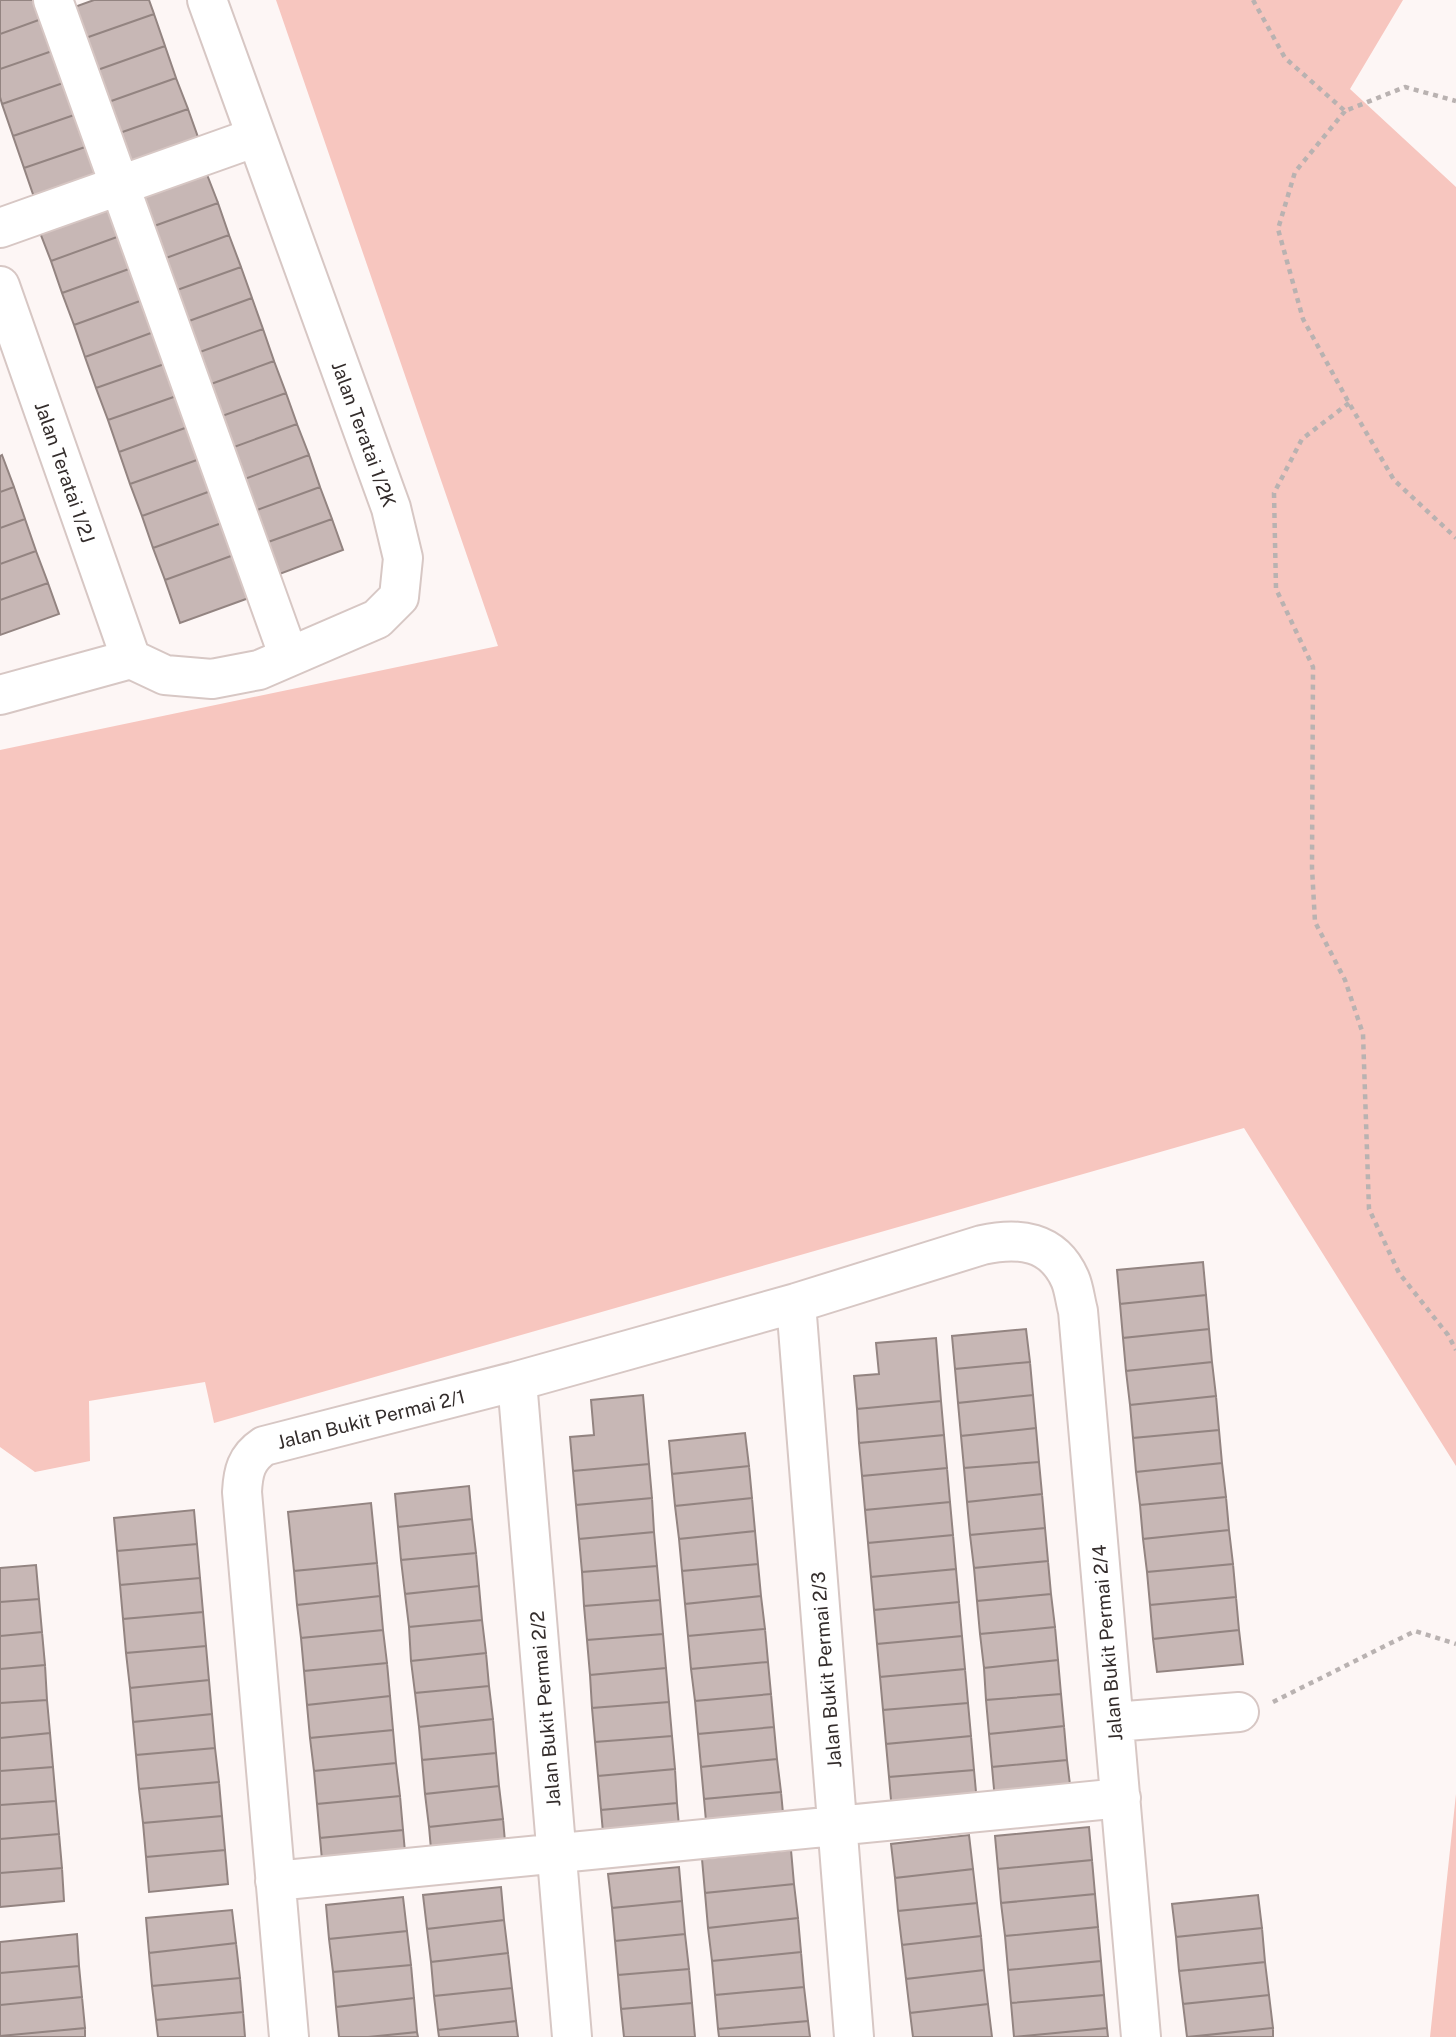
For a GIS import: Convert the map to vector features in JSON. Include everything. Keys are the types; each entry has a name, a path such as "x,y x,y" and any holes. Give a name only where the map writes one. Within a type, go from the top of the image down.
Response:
{"street":[{"path":"53,0 289,657"},
{"name":"Jalan Teratai 1/2K","path":"131,659 165,676 212,679 259,670 377,619 399,597 403,558 391,508 207,0"},
{"path":"0,228 256,136"},
{"name":"Jalan Teratai 1/2J","path":"0,286 131,659"},
{"path":"0,695 131,659"},
{"name":"Jalan Bukit Permai 2/1","path":"289,2037 242,1492 249,1459 264,1447 517,1381 796,1303 1000,1241 1037,1245 1054,1255"},
{"name":"Jalan Bukit Permai 2/4","path":"1054,1255 1070,1278 1078,1311 1141,2037"},
{"name":"Jalan Bukit Permai 2/3","path":"796,1303 854,2037"},
{"name":"Jalan Bukit Permai 2/2","path":"517,1381 572,2037"},
{"path":"1114,1722 1239,1712"},
{"path":"275,1881 1121,1798"}],"path":[{"path":"1253,0 1285,58 1345,111"},
{"path":"1456,101 1405,87 1345,111 1295,172 1278,229 1303,319 1349,403 1394,480 1456,538"},
{"path":"1349,403 1301,439 1274,493 1276,589 1312,667 1312,868 1315,922 1345,980 1363,1034 1369,1209 1399,1273 1448,1335 1456,1350"},
{"path":"1239,1712 1264,1706 1415,1631 1456,1644"}],"shaded area":[{"path":"276,0 1403,0 1350,89 1456,187 1456,1466 1244,1128 214,1423 205,1382 89,1401 90,1461 35,1472 0,1447 0,750 498,646"},
{"path":"1456,1794 1456,2037 1430,2037"}],"building":[{"path":"0,0 42,0 47,17 0,34"},
{"path":"94,0 149,0 154,14 77,41 66,10"},
{"path":"154,14 165,46 89,73 77,41"},
{"path":"47,17 58,49 0,69 0,34"},
{"path":"165,46 176,78 100,105 89,73"},
{"path":"58,49 69,81 2,104 0,69"},
{"path":"176,78 188,109 111,136 100,105"},
{"path":"69,81 80,113 13,136 2,104"},
{"path":"188,109 199,140 122,168 111,136"},
{"path":"80,113 91,145 24,168 13,136"},
{"path":"91,145 101,177 35,200 24,168"},
{"path":"206,172 218,203 143,230 132,199"},
{"path":"117,201 128,233 51,261 39,230"},
{"path":"218,203 229,235 155,262 143,230"},
{"path":"128,233 140,265 62,293 51,261"},
{"path":"229,235 241,267 166,294 155,262"},
{"path":"140,265 151,297 74,325 62,293"},
{"path":"241,267 252,298 178,325 166,294"},
{"path":"151,297 162,329 85,357 74,325"},
{"path":"252,298 263,329 189,356 178,325"},
{"path":"162,329 173,361 96,388 85,357"},
{"path":"263,329 274,361 200,388 189,356"},
{"path":"173,361 185,393 108,420 96,388"},
{"path":"274,361 286,393 211,420 200,388"},
{"path":"185,393 196,424 119,452 108,420"},
{"path":"286,393 297,424 223,451 211,420"},
{"path":"196,424 208,456 130,484 119,452"},
{"path":"297,424 309,455 234,483 223,451"},
{"path":"2,455 14,487 0,492 0,456"},
{"path":"309,455 320,487 246,514 234,483"},
{"path":"208,456 219,488 142,516 130,484"},
{"path":"14,487 25,519 0,528 0,492"},
{"path":"320,487 332,519 257,546 246,514"},
{"path":"219,488 230,520 153,548 142,516"},
{"path":"25,519 36,551 0,564 0,528"},
{"path":"332,519 343,550 269,578 257,546"},
{"path":"230,520 242,552 165,580 153,548"},
{"path":"36,551 48,583 0,600 0,564"},
{"path":"242,552 257,595 180,623 165,580"},
{"path":"48,583 59,614 0,635 0,600"},
{"path":"1203,1262 1206,1295 1120,1304 1117,1270"},
{"path":"1206,1295 1209,1329 1123,1338 1120,1304"},
{"path":"1026,1329 1030,1362 955,1369 952,1336"},
{"path":"1209,1329 1212,1362 1126,1371 1123,1338"},
{"path":"936,1338 941,1401 857,1409 854,1376 879,1374 876,1343"},
{"path":"1030,1362 1033,1395 958,1403 955,1369"},
{"path":"1212,1362 1216,1396 1130,1405 1126,1371"},
{"path":"643,1395 649,1464 573,1471 570,1437 594,1435 591,1400"},
{"path":"1033,1395 1036,1428 961,1436 958,1403"},
{"path":"1216,1396 1219,1430 1133,1438 1130,1405"},
{"path":"941,1401 944,1435 859,1443 857,1409"},
{"path":"1036,1428 1039,1462 964,1468 961,1436"},
{"path":"1219,1430 1222,1463 1136,1472 1133,1438"},
{"path":"745,1433 749,1466 672,1474 669,1441"},
{"path":"944,1435 947,1468 862,1476 859,1443"},
{"path":"1039,1462 1042,1494 967,1502 964,1468"},
{"path":"1222,1463 1226,1497 1140,1505 1136,1472"},
{"path":"649,1464 652,1498 576,1505 573,1471"},
{"path":"749,1466 752,1498 675,1506 672,1474"},
{"path":"947,1468 950,1502 865,1510 862,1476"},
{"path":"469,1486 472,1519 398,1527 395,1494"},
{"path":"1042,1494 1045,1528 970,1535 967,1502"},
{"path":"1226,1497 1229,1530 1143,1539 1140,1505"},
{"path":"652,1498 654,1532 579,1539 576,1505"},
{"path":"752,1498 755,1531 679,1539 675,1506"},
{"path":"950,1502 953,1535 868,1543 865,1510"},
{"path":"371,1503 377,1563 294,1571 288,1512"},
{"path":"194,1510 197,1544 117,1551 114,1518"},
{"path":"472,1519 476,1553 401,1560 398,1527"},
{"path":"1045,1528 1048,1561 974,1568 970,1535"},
{"path":"1229,1530 1233,1564 1147,1572 1143,1539"},
{"path":"755,1531 758,1564 682,1571 679,1539"},
{"path":"654,1532 657,1566 582,1572 579,1539"},
{"path":"953,1535 956,1569 871,1577 868,1543"},
{"path":"197,1544 200,1578 120,1585 117,1551"},
{"path":"476,1553 479,1586 405,1594 401,1560"},
{"path":"1048,1561 1051,1594 977,1601 974,1568"},
{"path":"377,1563 380,1596 297,1605 294,1571"},
{"path":"758,1564 761,1596 685,1604 682,1571"},
{"path":"1233,1564 1236,1597 1150,1605 1147,1572"},
{"path":"36,1565 39,1599 0,1602 0,1568"},
{"path":"657,1566 660,1600 584,1606 582,1572"},
{"path":"956,1569 959,1602 874,1610 871,1577"},
{"path":"200,1578 203,1612 123,1619 120,1585"},
{"path":"479,1586 482,1620 409,1627 405,1594"},
{"path":"1051,1594 1055,1627 980,1634 977,1601"},
{"path":"380,1596 383,1630 301,1638 297,1605"},
{"path":"761,1596 765,1629 688,1636 685,1604"},
{"path":"1236,1597 1239,1630 1153,1639 1150,1605"},
{"path":"39,1599 42,1632 0,1636 0,1602"},
{"path":"660,1600 663,1634 587,1640 584,1606"},
{"path":"959,1602 962,1636 877,1644 874,1610"},
{"path":"203,1612 206,1646 126,1653 123,1619"},
{"path":"482,1620 486,1653 411,1661 409,1627"},
{"path":"1055,1627 1058,1660 984,1668 980,1634"},
{"path":"765,1629 768,1662 691,1669 688,1636"},
{"path":"383,1630 387,1663 304,1671 301,1638"},
{"path":"1239,1630 1243,1664 1157,1672 1153,1639"},
{"path":"42,1632 45,1665 0,1669 0,1636"},
{"path":"663,1634 666,1668 590,1675 587,1640"},
{"path":"962,1636 965,1669 880,1677 877,1644"},
{"path":"206,1646 209,1680 130,1688 126,1653"},
{"path":"486,1653 489,1686 415,1693 411,1661"},
{"path":"1058,1660 1061,1694 986,1700 984,1668"},
{"path":"768,1662 771,1694 695,1701 691,1669"},
{"path":"387,1663 390,1696 307,1705 304,1671"},
{"path":"45,1665 47,1700 0,1703 0,1669"},
{"path":"666,1668 669,1702 592,1708 590,1675"},
{"path":"965,1669 968,1703 883,1710 880,1677"},
{"path":"209,1680 212,1714 133,1722 130,1688"},
{"path":"489,1686 493,1719 419,1727 415,1693"},
{"path":"771,1694 774,1727 698,1734 695,1701"},
{"path":"1061,1694 1064,1726 989,1734 986,1700"},
{"path":"390,1696 393,1730 310,1738 307,1705"},
{"path":"47,1700 50,1733 0,1738 0,1703"},
{"path":"669,1702 672,1736 595,1742 592,1708"},
{"path":"968,1703 971,1736 886,1744 883,1710"},
{"path":"212,1714 215,1748 136,1755 133,1722"},
{"path":"493,1719 496,1753 422,1760 419,1727"},
{"path":"1064,1726 1067,1760 992,1767 989,1734"},
{"path":"774,1727 777,1759 701,1767 698,1734"},
{"path":"393,1730 396,1763 314,1771 310,1738"},
{"path":"50,1733 53,1767 0,1771 0,1738"},
{"path":"672,1736 675,1769 598,1776 595,1742"},
{"path":"971,1736 974,1770 889,1777 886,1744"},
{"path":"215,1748 219,1782 139,1789 136,1755"},
{"path":"496,1753 499,1786 425,1794 422,1760"},
{"path":"777,1759 781,1792 704,1799 701,1767"},
{"path":"1067,1760 1071,1793 995,1800 992,1767"},
{"path":"396,1763 400,1796 317,1804 314,1771"},
{"path":"53,1767 56,1801 0,1805 0,1771"},
{"path":"675,1769 677,1803 601,1810 598,1776"},
{"path":"974,1770 977,1803 892,1811 889,1777"},
{"path":"219,1782 222,1816 143,1823 139,1789"},
{"path":"499,1786 503,1819 429,1827 425,1794"},
{"path":"781,1792 784,1824 707,1832 704,1799"},
{"path":"400,1796 403,1830 320,1838 317,1804"},
{"path":"56,1801 59,1834 0,1839 0,1805"},
{"path":"677,1803 680,1838 604,1844 601,1810"},
{"path":"222,1816 225,1850 146,1857 143,1823"},
{"path":"503,1819 506,1853 432,1860 429,1827"},
{"path":"1089,1827 1092,1860 998,1869 995,1836"},
{"path":"403,1830 406,1863 323,1871 320,1838"},
{"path":"59,1834 62,1868 0,1873 0,1839"},
{"path":"969,1835 973,1869 895,1878 891,1844"},
{"path":"225,1850 228,1884 149,1892 146,1857"},
{"path":"791,1850 794,1884 705,1893 702,1859"},
{"path":"1092,1860 1095,1894 1001,1903 998,1869"},
{"path":"679,1867 682,1901 612,1908 608,1874"},
{"path":"62,1868 64,1901 0,1907 0,1873"},
{"path":"973,1869 977,1903 898,1911 895,1878"},
{"path":"794,1884 798,1918 708,1928 705,1893"},
{"path":"501,1887 504,1920 427,1929 423,1895"},
{"path":"1095,1894 1098,1927 1005,1936 1001,1903"},
{"path":"1258,1895 1262,1928 1176,1937 1172,1904"},
{"path":"403,1897 407,1931 329,1939 326,1905"},
{"path":"682,1901 685,1934 615,1941 612,1908"},
{"path":"977,1903 981,1936 902,1945 898,1911"},
{"path":"232,1910 236,1943 149,1953 146,1918"},
{"path":"798,1918 801,1952 712,1961 708,1928"},
{"path":"504,1920 508,1953 431,1962 427,1929"},
{"path":"1098,1927 1101,1961 1008,1970 1005,1936"},
{"path":"1262,1928 1265,1962 1179,1971 1176,1937"},
{"path":"407,1931 411,1965 333,1972 329,1939"},
{"path":"77,1934 79,1966 0,1973 0,1942"},
{"path":"685,1934 689,1969 618,1975 615,1941"},
{"path":"981,1936 984,1970 906,1979 902,1945"},
{"path":"236,1943 240,1978 152,1986 149,1953"},
{"path":"801,1952 804,1987 715,1995 712,1961"},
{"path":"508,1953 512,1988 434,1996 431,1962"},
{"path":"1101,1961 1104,1995 1011,2003 1008,1970"},
{"path":"1265,1962 1269,1995 1183,2004 1179,1971"},
{"path":"411,1965 414,1998 336,2007 333,1972"},
{"path":"79,1966 82,1997 0,2005 0,1973"},
{"path":"689,1969 692,2003 621,2009 618,1975"},
{"path":"984,1970 988,2004 910,2013 906,1979"},
{"path":"240,1978 243,2012 156,2020 152,1986"},
{"path":"804,1987 808,2021 718,2029 715,1995"},
{"path":"512,1988 516,2021 438,2030 434,1996"},
{"path":"1104,1995 1107,2028 1014,2037 1011,2003"},
{"path":"1269,1995 1273,2028 1187,2037 1183,2004"},
{"path":"82,1997 85,2028 0,2036 0,2005"},
{"path":"414,1998 417,2032 339,2037 336,2007"},
{"path":"692,2003 695,2037 624,2037 621,2009"},
{"path":"988,2004 992,2037 913,2037 910,2013"},
{"path":"243,2012 245,2037 158,2037 156,2020"},
{"path":"516,2021 518,2037 439,2037 438,2030"},
{"path":"808,2021 810,2037 719,2037 718,2029"},
{"path":"85,2028 85,2037 0,2037 0,2036"},
{"path":"1107,2028 1108,2037 1014,2037"},
{"path":"1273,2028 1273,2037 1189,2037"},
{"path":"417,2032 418,2037 368,2037"}]}
